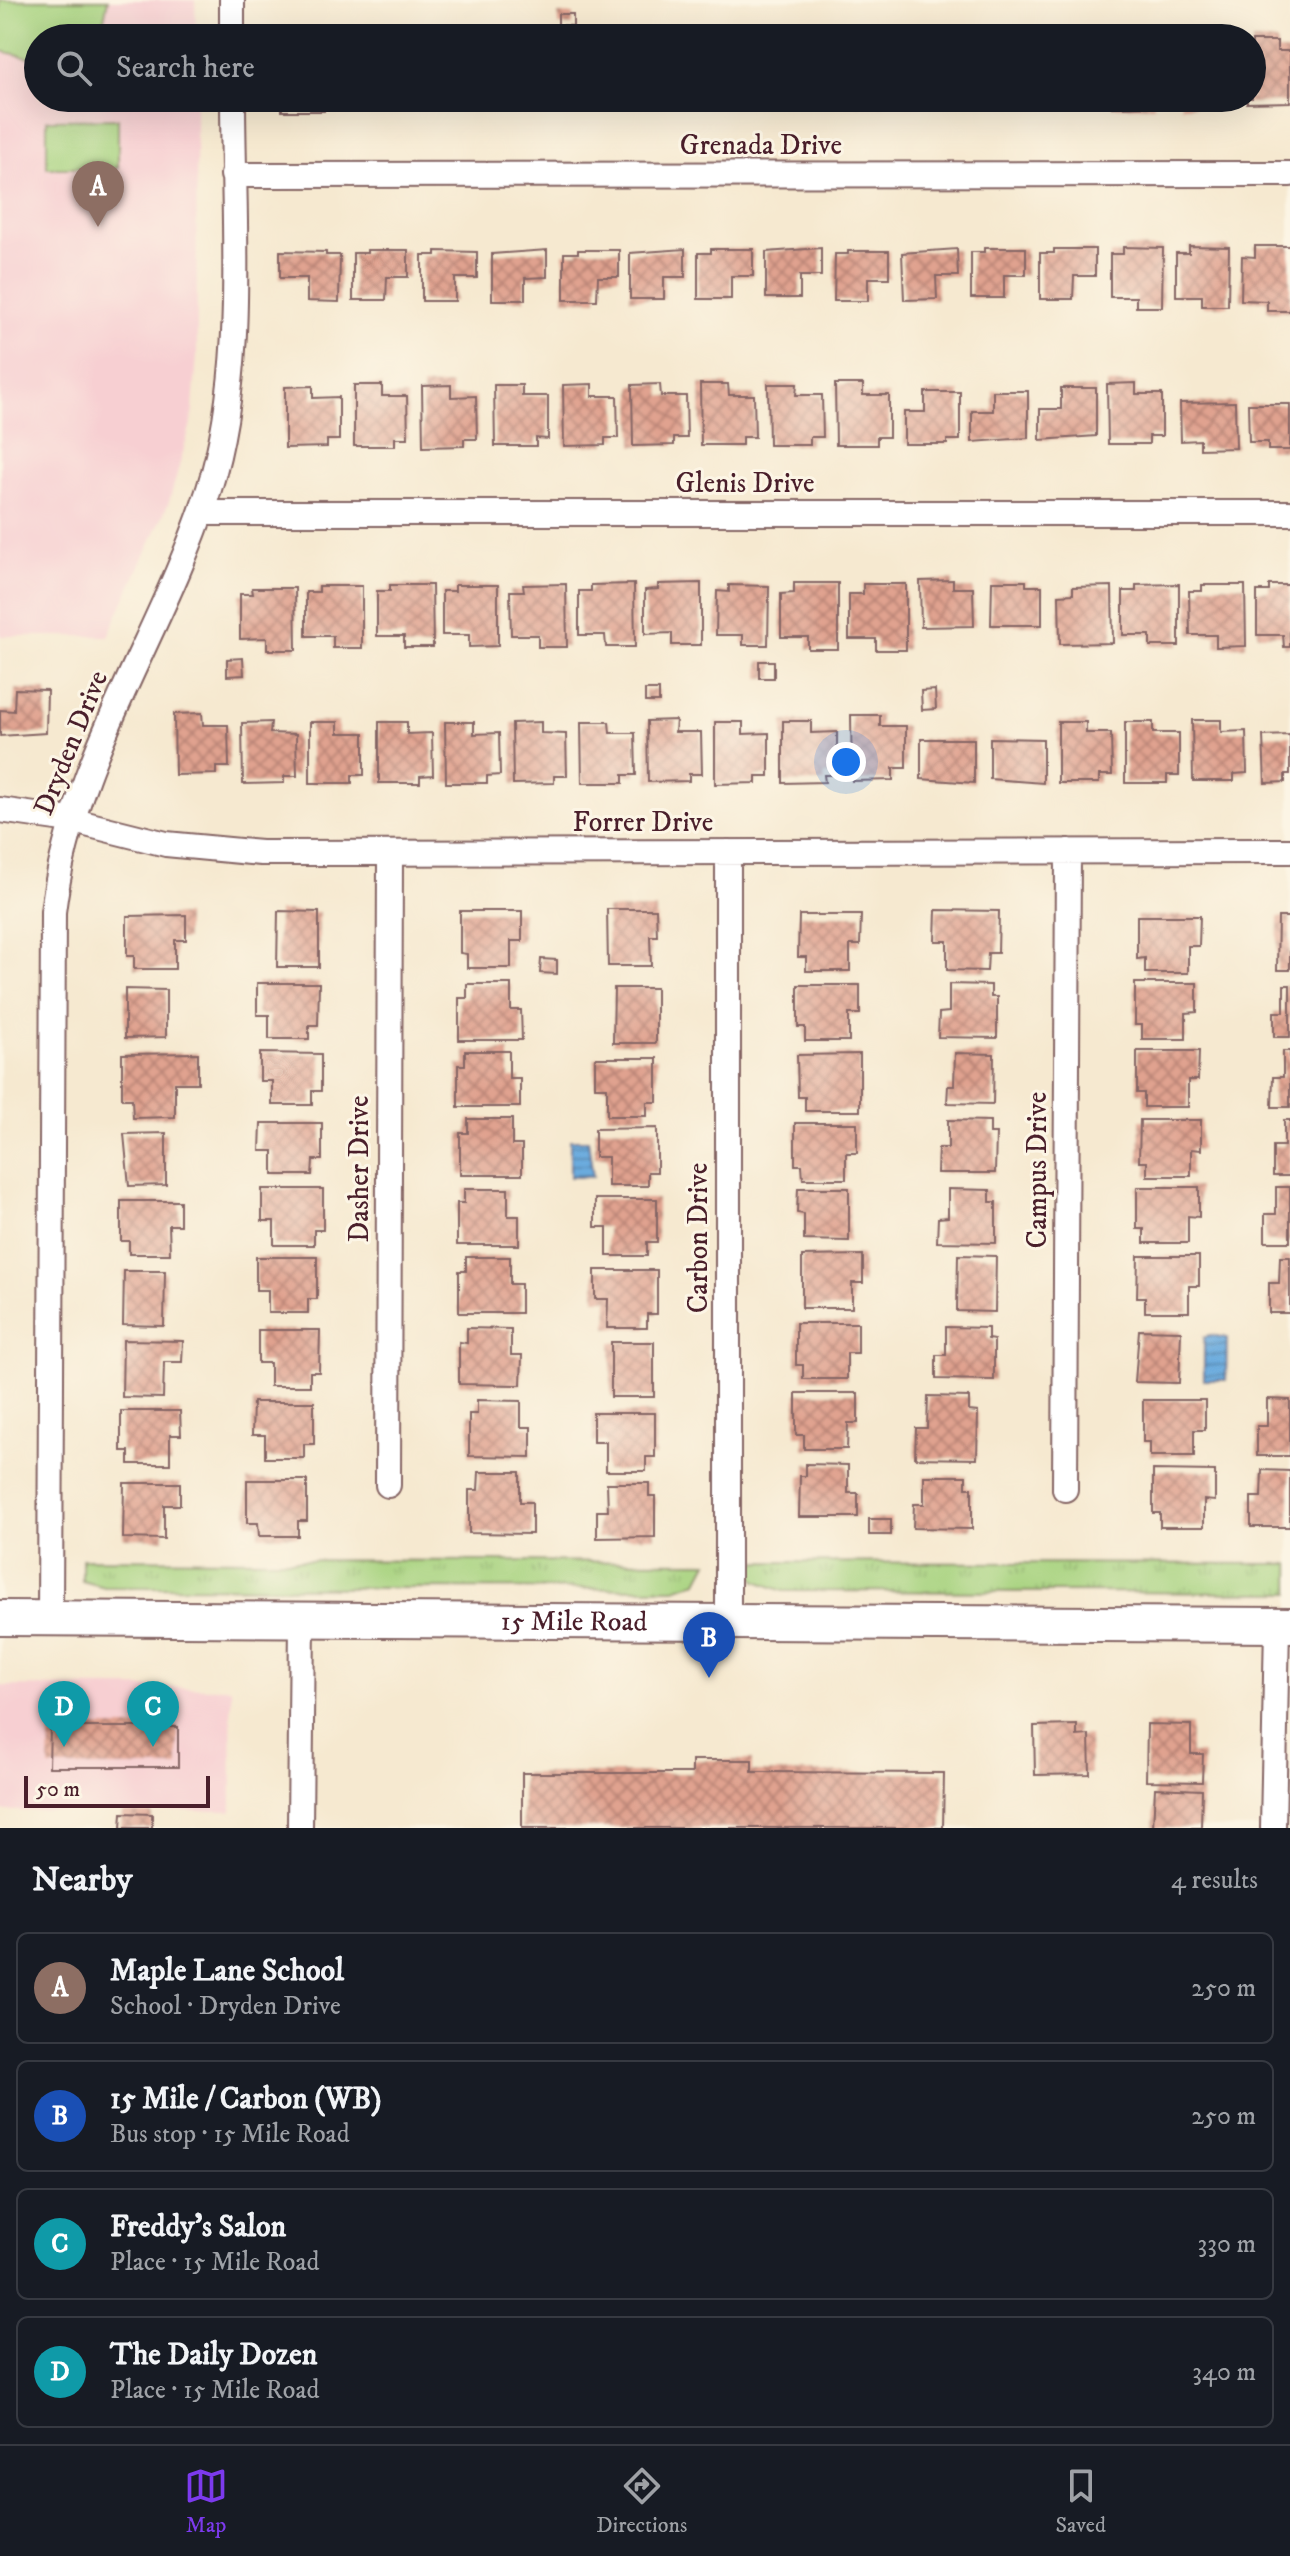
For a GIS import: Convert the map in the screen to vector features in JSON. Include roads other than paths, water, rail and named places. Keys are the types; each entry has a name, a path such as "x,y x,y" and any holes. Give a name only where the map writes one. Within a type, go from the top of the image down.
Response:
{"main road":[{"name":"15 Mile Road","path":"0,1618 1284,1625"}],"street":[{"path":"232,0 232,24"},
{"name":"Dryden Drive","path":"50,1618 51,942 57,878 70,820 89,765 201,513 219,451 231,395 233,112"},
{"name":"Grenada Drive","path":"233,175 1290,174"},
{"name":"Glenis Drive","path":"201,513 1290,513"},
{"name":"Forrer Drive","path":"0,810 70,820 199,849 390,853 1290,851"},
{"name":"Campus Drive","path":"1065,1489 1068,851"},
{"name":"Carbon Drive","path":"728,852 728,1623"},
{"name":"Dasher Drive","path":"388,1485 390,853"},
{"path":"300,1828 302,1620"},
{"path":"1273,1828 1284,1625"}],"water":[{"path":"570,1140 588,1140 593,1177 570,1177"},
{"path":"1204,1337 1227,1338 1226,1380 1204,1380"}],"place":[{"name":"Maple Lane School","path":"98,227"},
{"name":"15 Mile / Carbon (WB)","path":"709,1678"},
{"name":"The Daily Dozen","path":"64,1747"},
{"name":"Freddy's Salon","path":"153,1747"}]}
